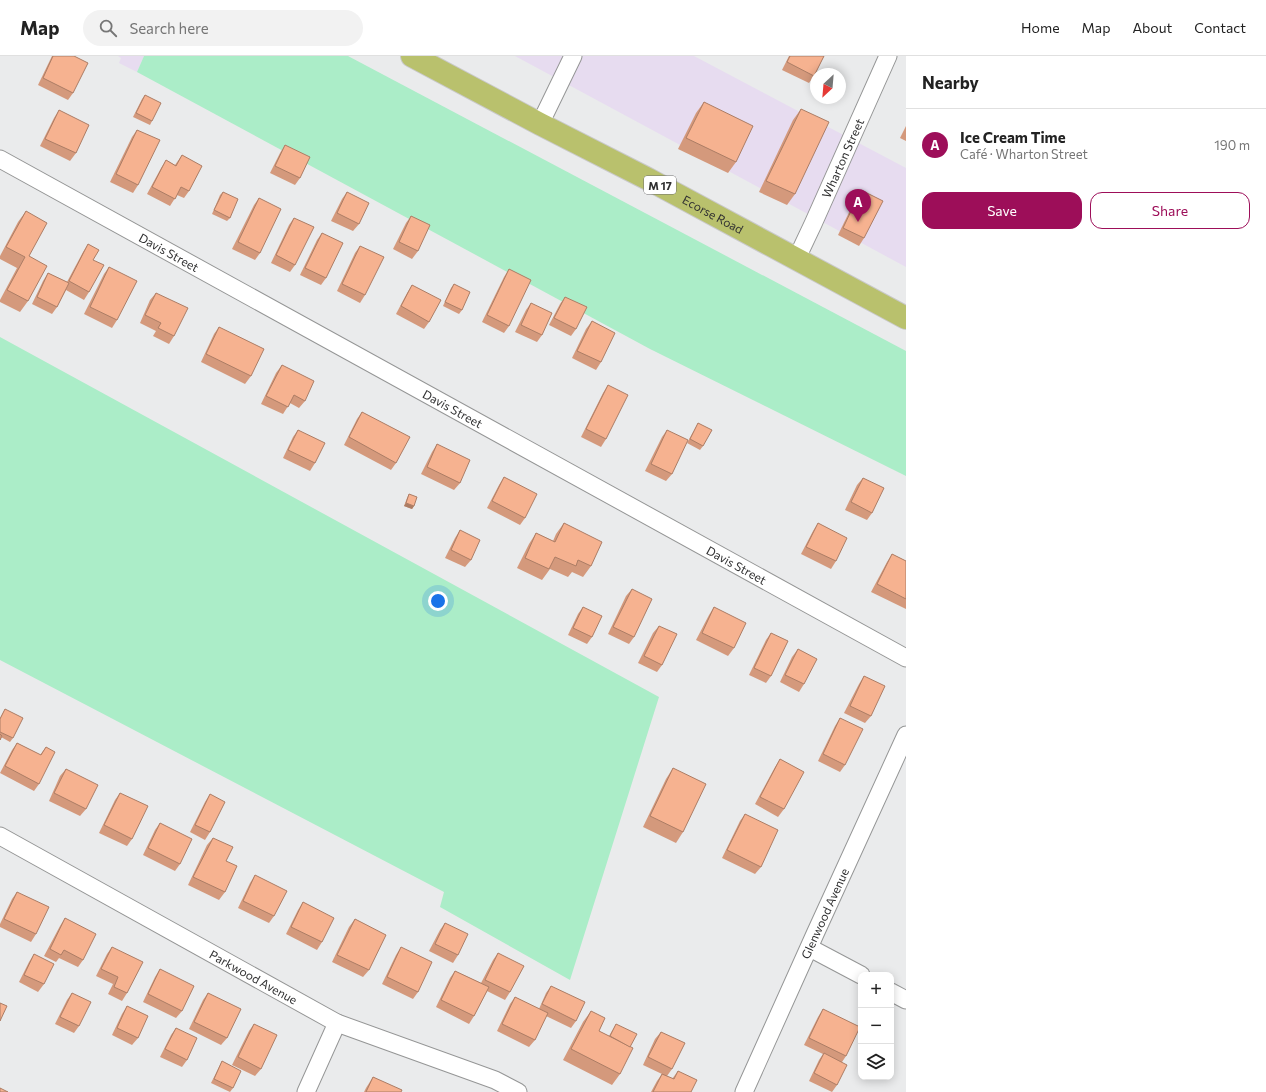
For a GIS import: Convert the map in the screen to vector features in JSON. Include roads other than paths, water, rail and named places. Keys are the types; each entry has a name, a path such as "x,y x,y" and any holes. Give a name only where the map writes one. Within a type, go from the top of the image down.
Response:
{"main road":[{"name":"Ecorse Road","path":"412,56 648,179 906,318"}],"street":[{"path":"540,124 573,56"},
{"name":"Wharton Street","path":"796,260 888,56"},
{"name":"Davis Street","path":"0,159 906,658"},
{"name":"Glenwood Avenue","path":"744,1092 906,735"},
{"name":"Parkwood Avenue","path":"0,836 337,1023 495,1080 518,1092"},
{"path":"810,948 858,973"},
{"path":"894,994 906,1000"},
{"path":"306,1092 337,1023"}],"place":[{"name":"Ice Cream Time","path":"858,222"}]}
